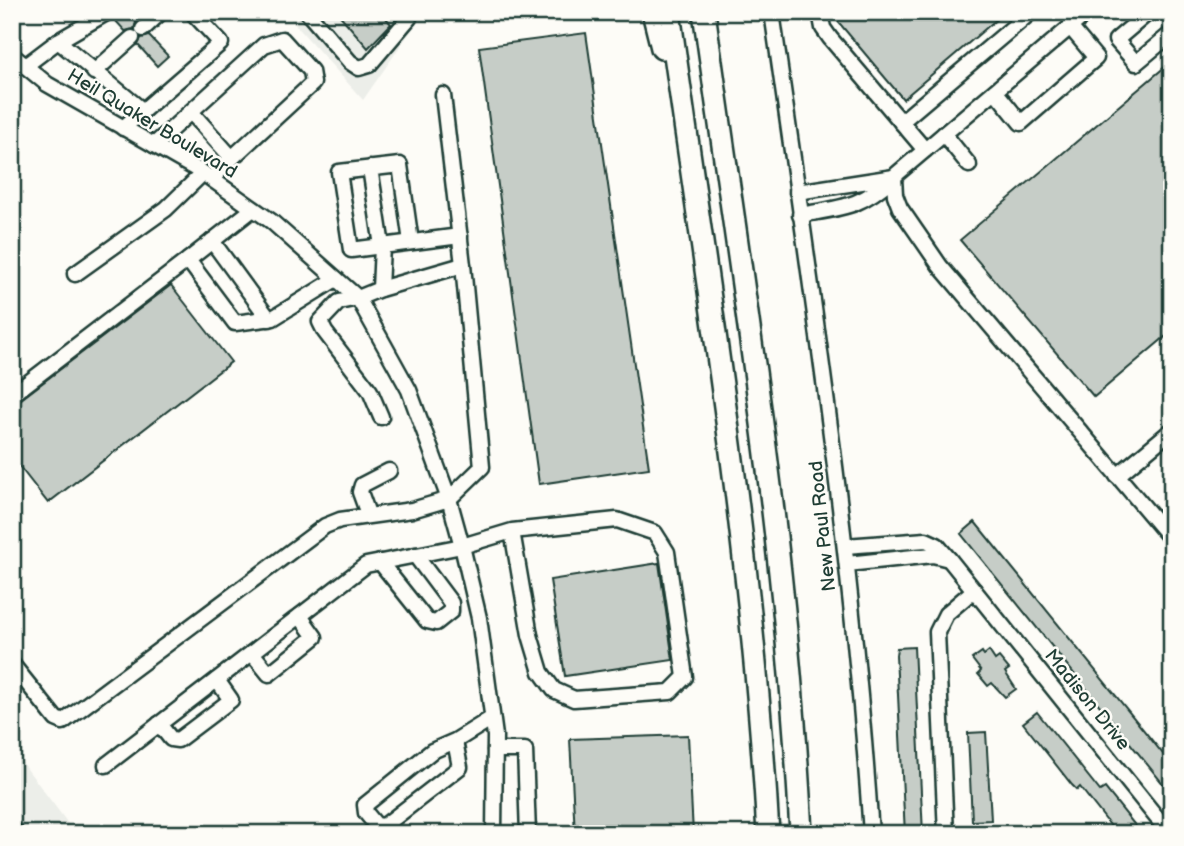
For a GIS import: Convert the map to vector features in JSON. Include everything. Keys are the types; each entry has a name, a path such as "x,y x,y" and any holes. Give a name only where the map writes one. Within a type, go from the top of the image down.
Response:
{"highway":[{"path":"653,12 691,170"},
{"path":"669,12 729,437 751,629 768,834"},
{"path":"704,12 775,534 801,834"}],"street":[{"path":"16,59 58,41 108,12"},
{"path":"94,72 161,12"},
{"path":"123,128 220,43 192,12"},
{"path":"307,12 350,62 359,68 369,65 409,18 407,12"},
{"name":"New Paul Road","path":"772,12 834,444 859,685 871,834"},
{"path":"820,12 826,33 925,150"},
{"path":"901,122 1031,12"},
{"path":"800,215 859,203 872,196 1088,12"},
{"path":"1146,13 1116,40 1136,63 1172,33"},
{"path":"995,91 1021,123 1096,58 1070,27"},
{"path":"75,274 232,158 313,83 310,71 282,39 264,45 154,145"},
{"path":"58,41 144,111"},
{"name":"Heil Quaker Boulevard","path":"16,59 47,84 207,176 271,221 358,298 409,390 449,499 462,546 479,618 492,718 495,750 494,834"},
{"path":"12,664 56,719 63,722 325,526 368,514 412,510 449,499 482,467 460,236 443,95"},
{"path":"191,112 232,158"},
{"path":"944,134 969,165"},
{"path":"411,242 400,165 339,172 351,250 460,236"},
{"path":"370,168 382,246 380,289"},
{"path":"797,191 894,177"},
{"path":"894,177 895,195 900,208 940,266 1172,540"},
{"path":"12,395 253,209"},
{"path":"212,241 269,319"},
{"path":"188,260 235,323 269,319 336,279"},
{"path":"381,417 370,391 320,322 339,302 463,265"},
{"path":"1117,476 1172,430"},
{"path":"368,514 360,492 362,485 389,471"},
{"path":"106,765 366,565 462,546 512,531 617,520 655,533 667,552 685,677 670,692 574,699 554,690 541,672 530,635 512,531"},
{"name":"Madison Drive","path":"845,546 926,540 937,545 1170,834"},
{"path":"892,542 893,559"},
{"path":"380,562 427,621 436,623 451,611 451,603 415,555"},
{"path":"847,564 933,555 949,559"},
{"path":"946,834 937,632 946,614 974,590"},
{"path":"252,653 268,674 315,637 300,616"},
{"path":"159,724 171,739 178,740 231,700 217,680"},
{"path":"455,741 460,767 384,826 376,825 366,813 365,805 432,751 455,741 492,718"},
{"path":"495,750 525,750 528,834"},
{"path":"12,828 17,834"}],"shaded area":[{"path":"284,12 424,12 363,100"},
{"path":"12,749 76,834 12,834"}],"building":[{"path":"120,12 127,12 136,22 134,29 125,31 114,19"},
{"path":"337,12 381,12 391,24 368,48"},
{"path":"830,12 1005,12 903,99"},
{"path":"586,33 649,468 539,484 479,47"},
{"path":"149,36 168,56 157,66 138,45 141,38"},
{"path":"1172,61 1172,331 1094,397 960,240"},
{"path":"171,285 231,362 48,503 12,457 12,406"},
{"path":"975,522 1172,765 1172,795 961,534"},
{"path":"659,563 673,660 565,676 550,580"},
{"path":"914,647 923,834 905,834 896,655 897,648"},
{"path":"989,651 995,660 999,657 1009,669 1005,672 1016,689 1005,697 992,683 988,686 978,674 981,671 972,659"},
{"path":"1037,712 1100,791 1105,788 1142,834 1117,834 1080,787 1077,790 1072,785 1023,723"},
{"path":"986,732 991,820 972,821 968,733"},
{"path":"688,735 693,834 575,834 570,739"}]}
